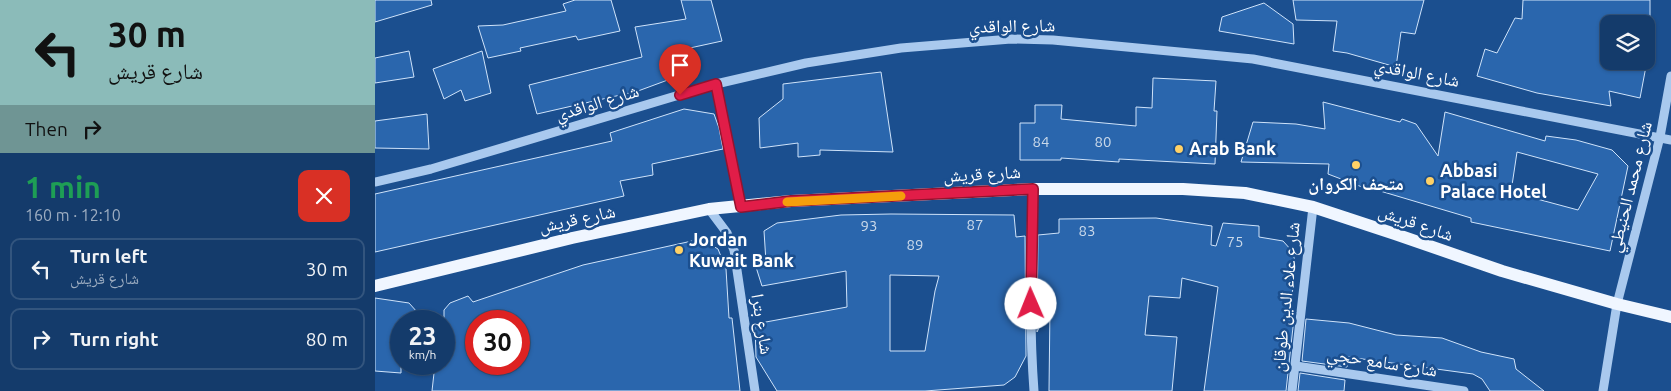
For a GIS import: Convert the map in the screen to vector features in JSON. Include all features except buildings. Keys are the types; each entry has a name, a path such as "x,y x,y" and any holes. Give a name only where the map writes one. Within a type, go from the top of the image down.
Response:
{"main road":[{"name":"شارع قريش","path":"375,286 572,238 709,210 791,201 1033,189 1183,189 1245,193 1313,207 1502,271 1617,304 1671,317"}],"street":[{"name":"شارع الواقدي","path":"375,182 431,169 716,84 806,63 901,48 1011,39 1053,40 1253,59 1671,140"},
{"name":"شارع محمد الحنيطي","path":"1603,391 1617,304 1660,137 1671,76"},
{"path":"716,84 741,207"},
{"path":"1033,189 1030,268 1031,358 1034,391"},
{"name":"شارع علاء الدين طوقان","path":"1292,391 1313,207"},
{"name":"شارع بترا","path":"709,210 727,233 734,250 755,391"},
{"name":"شارع سامع حجي","path":"1296,366 1464,391"}],"slow traffic":[{"path":"787,202 901,196"}],"place":[{"name":"Arab Bank","path":"1179,149"},
{"name":"متحف الكروان","path":"1356,165"},
{"name":"Abbasi Palace Hotel","path":"1430,181"},
{"name":"Jordan Kuwait Bank","path":"679,250"}],"route":[{"path":"680,95 716,84 741,207 791,201 1033,189 1030,268 1031,304"}]}
